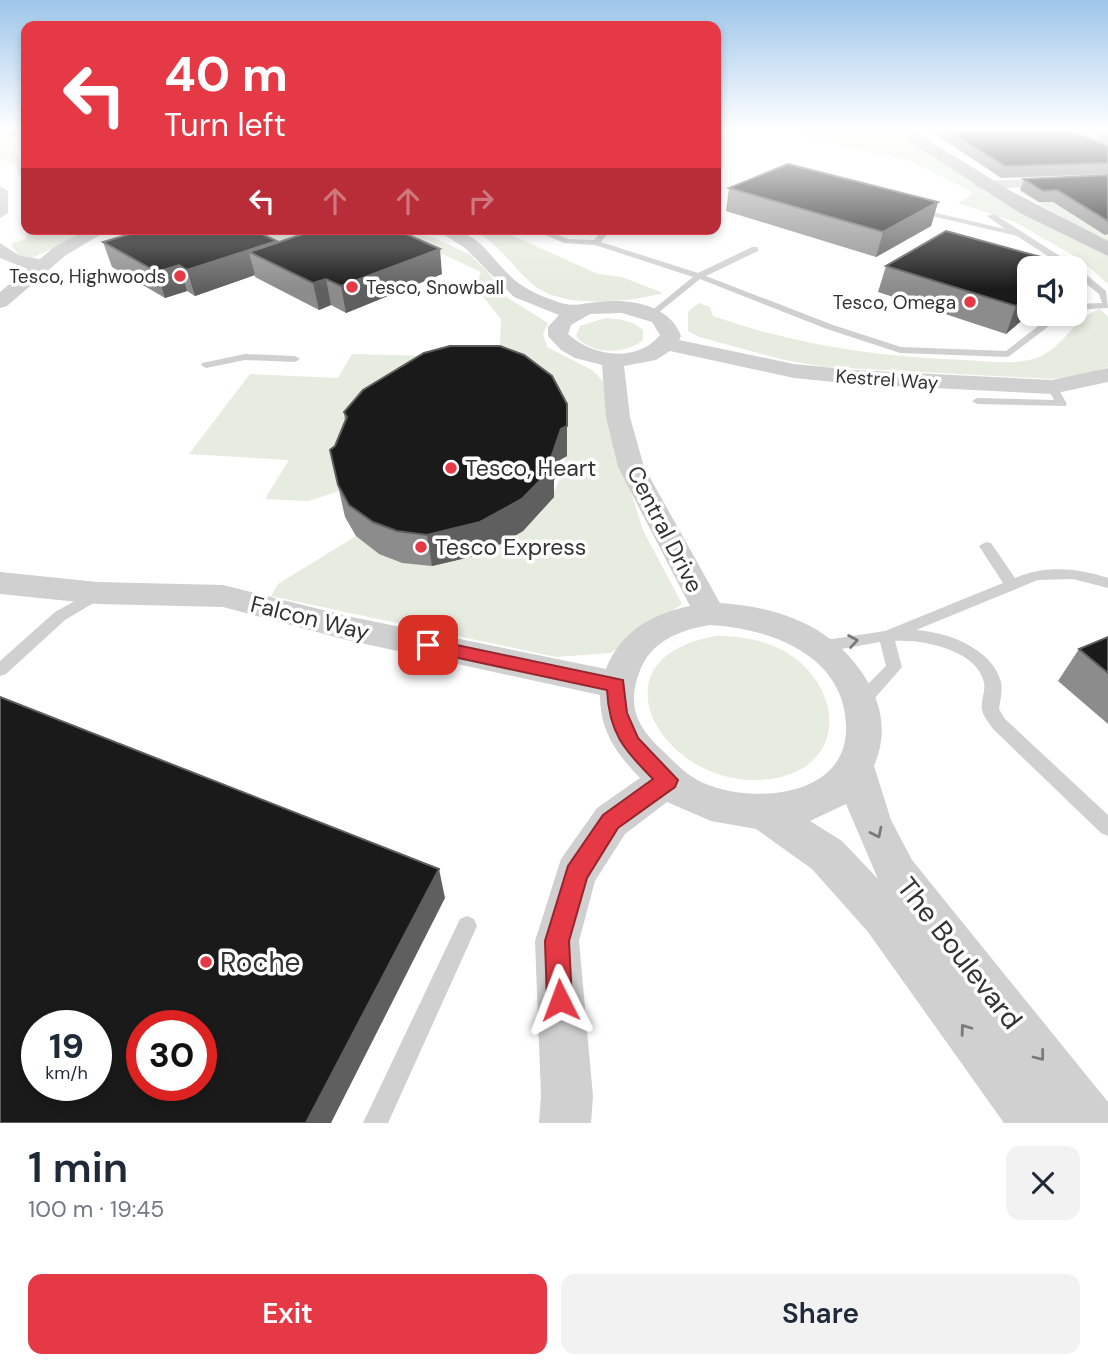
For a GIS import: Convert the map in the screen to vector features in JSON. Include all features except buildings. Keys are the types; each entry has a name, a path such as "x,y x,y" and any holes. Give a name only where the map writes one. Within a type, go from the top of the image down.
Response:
{"street":[{"path":"981,185 1021,183"},
{"path":"981,185 1039,218 1108,249"},
{"path":"0,191 0,213"},
{"path":"0,302 44,265 87,235"},
{"path":"457,235 484,253 506,282 526,297 574,313 605,307 653,314 670,328 671,336 667,344 646,356 612,359 576,352 564,345 558,336 558,327 574,313"},
{"path":"0,248 8,257 20,262 44,265"},
{"name":"Kestrel Way","path":"667,344 825,375 1052,387 1108,375"},
{"name":"Central Drive","path":"612,359 618,417 631,467 710,614"},
{"name":"Falcon Way","path":"0,583 98,593 223,596 347,628 617,685"},
{"path":"710,614 741,615 773,622 803,635 852,680 862,702 866,740 856,769 834,791 803,806 764,812 723,807 685,793 630,743 618,713 617,685 625,662 639,643 659,628 683,618 710,614"},
{"name":"The Boulevard","path":"856,769 872,824 897,874 1092,1123"},
{"path":"565,1123 567,1096 557,941 576,873 611,821 668,780"},
{"name":"The Boulevard","path":"764,812 827,855 884,917 1035,1123"}],"lane":[{"path":"909,207 1022,235"},
{"path":"991,216 1054,256"},
{"path":"552,235 568,241 596,243 699,276 873,343 923,352 1008,354 1044,326"},
{"path":"596,243 602,235"},
{"path":"653,314 699,276 755,249"},
{"path":"1087,280 1103,293 1108,305 1087,306"},
{"path":"206,365 245,358 295,359"},
{"path":"976,401 1061,404 1052,387"},
{"path":"986,546 1011,583"},
{"path":"886,636 1036,575 1059,573 1089,576 1108,583"},
{"path":"0,670 60,616 98,593"},
{"path":"862,702 894,667 886,636"},
{"path":"819,647 886,636 939,636 966,650 986,667 994,687 989,710 999,724 1108,827"},
{"path":"375,1123 467,926"}],"shaded area":[{"path":"956,183 991,183 1108,254 1108,284 1087,265 1087,256 1074,256 1015,222 958,203 972,195 969,190"},
{"path":"1108,187 1108,244 1019,192 1020,190"},
{"path":"26,235 81,235 30,259 19,256 11,244 26,238"},
{"path":"243,235 336,235 302,244 262,245"},
{"path":"402,235 432,237 469,254 487,271 508,298 548,323 543,334 547,347 592,370 606,384 618,451 643,530 682,604 611,653 556,657 271,596 278,584 356,536 391,559 411,564 462,558 509,539 529,525 545,507 557,485 565,461 567,433 337,480 339,491 308,501 265,499 289,460 189,454 250,374 338,378 352,354 470,357 500,347 501,319 481,294 477,282 481,272"},
{"path":"481,235 511,235 598,274 622,277 663,293 598,302 563,298 535,286"},
{"path":"699,303 710,307 713,316 775,335 837,348 900,356 1016,362 1043,355 1075,326 1087,326 1087,316 1100,309 1108,317 1108,367 1080,376 1052,379 826,367 784,360 699,337 688,331 688,312"},
{"path":"605,318 634,324 643,330 643,340 627,348 608,351 590,347 576,336 580,326"},
{"path":"716,636 748,639 778,648 796,659 812,674 823,692 829,728 824,745 814,759 798,771 776,778 737,779 703,768 675,748 656,724 648,697 654,671 675,650"}],"place":[{"name":"Tesco, Highwoods","path":"180,276"},
{"name":"Tesco, Snowball","path":"352,287"},
{"name":"Tesco, Omega","path":"970,302"},
{"name":"Tesco, Heart","path":"451,468"},
{"name":"Tesco Express","path":"421,547"},
{"name":"Roche","path":"206,962"}],"route":[{"path":"428,645 617,685 618,713 630,743 668,780 611,821 576,873 557,941 560,1000"}]}
